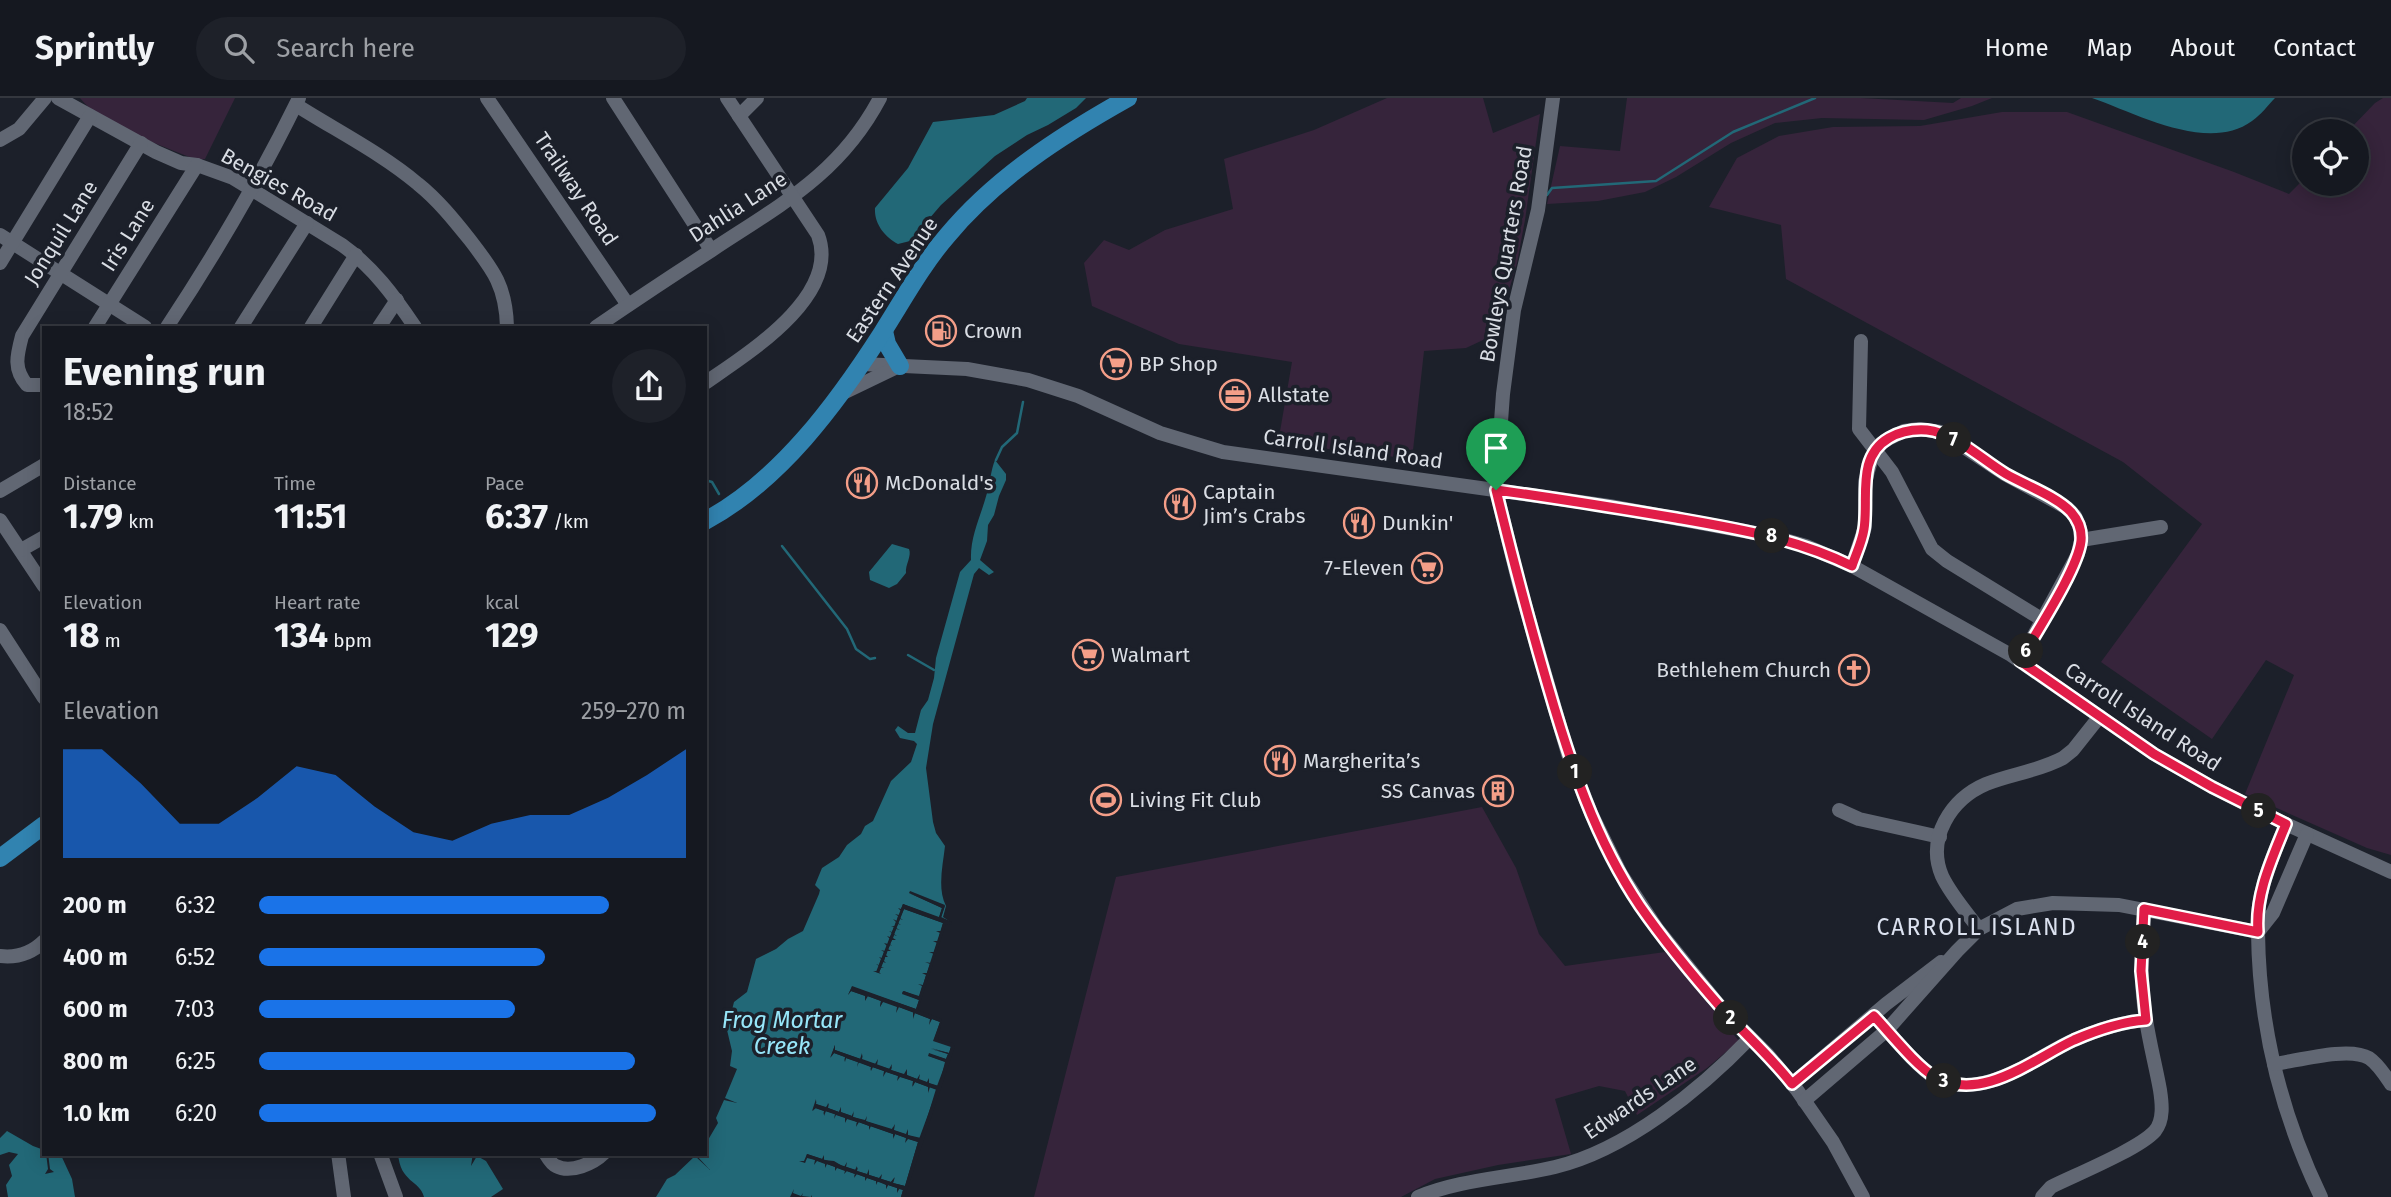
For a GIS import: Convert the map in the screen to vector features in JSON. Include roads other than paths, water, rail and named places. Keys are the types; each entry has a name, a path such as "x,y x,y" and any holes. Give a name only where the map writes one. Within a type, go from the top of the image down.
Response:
{"main road":[{"name":"Eastern Avenue","path":"707,520 743,498 768,477 838,396 862,365 947,235 992,191 1051,144 1128,98"},
{"path":"884,331 887,344 900,366"},
{"path":"0,858 42,826"}],"street":[{"path":"0,140 19,129 45,98"},
{"name":"Bengies Road","path":"58,98 181,163 197,165 233,178 307,223 356,255 381,279 414,326"},
{"name":"Trailway Road","path":"487,98 628,305"},
{"path":"613,98 712,250"},
{"path":"707,382 754,350 797,309 817,277 822,256 821,242 727,98"},
{"path":"739,116 757,98"},
{"name":"Dahlia Lane","path":"597,326 793,198 837,160 853,142 880,98"},
{"name":"Bowleys Quarters Road","path":"1553,98 1536,219 1514,310 1503,394 1496,490 1519,584 1568,754 1591,813 1621,874 1640,906 1722,1009 1792,1084 1833,1142 1863,1197"},
{"path":"168,326 215,254 253,189 297,101 404,173 445,209 481,255 501,288 506,301 507,326"},
{"path":"0,263 6,238 90,116"},
{"name":"Jonquil Lane","path":"42,385 27,385 20,377 16,363 22,336 141,143"},
{"name":"Iris Lane","path":"96,326 197,165"},
{"path":"242,326 307,223"},
{"path":"6,238 143,326"},
{"path":"312,326 356,255"},
{"path":"380,326 397,300"},
{"path":"1861,341 1857,423 1861,434 1892,472 1932,548 1947,561 2043,620"},
{"name":"Carroll Island Road","path":"862,365 967,369 1028,380 1079,396 1173,439 1223,452 1609,506 1771,536 1806,546 1852,566 2020,661 2173,765 2286,824 2391,872"},
{"path":"838,396 900,366"},
{"path":"1852,566 1864,527 1866,476 1876,450 1883,442 1904,431 1919,429 1941,432 2003,472 2067,508 2078,522 2081,540 2072,565 2020,661"},
{"path":"1,487 42,466"},
{"path":"0,520 42,583"},
{"path":"2081,540 2161,527"},
{"path":"21,550 42,538"},
{"path":"0,630 42,695"},
{"path":"1979,929 1942,876 1938,859 1945,818 1965,797 1987,784 2063,758 2073,750 2100,716"},
{"path":"1839,810 1858,819 1940,837"},
{"path":"2286,824 2261,893 2257,920 2258,962 2274,1064 2291,1128 2321,1197"},
{"path":"2258,932 2273,913 2307,834"},
{"path":"2370,862 2391,882"},
{"path":"1804,1101 1887,1030 1979,929 2008,912 2040,904 2089,903 2144,909 2258,932"},
{"path":"2042,1197 2051,1187 2135,1145 2158,1127 2161,1113 2160,1094 2146,1020 2141,971 2144,909"},
{"path":"0,956 20,956 42,943"},
{"path":"1792,1084 1919,978 1957,951"},
{"path":"1874,1016 1926,1071 1954,1083 1975,1084 2004,1076 2095,1031 2146,1020"},
{"name":"Edwards Lane","path":"1418,1197 1447,1186 1551,1168 1589,1158 1635,1132 1682,1099 1722,1066 1750,1038"},
{"path":"2274,1064 2337,1054 2360,1054 2376,1063 2391,1084"},
{"path":"338,1156 344,1197"},
{"path":"381,1156 396,1197"},
{"path":"547,1156 553,1164 563,1168 589,1164 600,1156"}],"water":[{"path":"1027,98 1086,98 1076,108 995,156 941,205 910,241 898,244 885,234 878,225 875,208 908,168 933,122 994,115"},
{"path":"2092,98 2275,98 2252,121 2234,130 2215,133 2194,132 2151,121"},
{"name":"Frog Mortar Creek","path":"995,460 1006,474 994,515 988,525 987,541 980,560 994,572 989,575 979,568 974,574 933,724 926,768 933,822 936,833 945,846 941,884 946,906 943,917 949,921 941,918 945,906 909,893 942,908 939,918 903,904 876,972 879,973 904,909 943,923 919,997 904,991 902,993 919,1000 916,1009 852,987 848,995 851,991 866,996 865,1000 867,996 881,1001 880,1007 883,1001 930,1021 932,1019 940,1022 934,1040 951,1046 949,1053 931,1048 948,1054 946,1059 929,1054 946,1062 937,1086 906,1075 907,1072 905,1075 891,1070 892,1066 890,1069 862,1059 863,1054 861,1059 835,1050 835,1045 831,1057 834,1053 845,1057 845,1062 846,1058 871,1067 870,1071 872,1067 913,1081 913,1086 915,1082 937,1090 919,1139 893,1130 893,1127 892,1130 853,1117 853,1113 852,1116 840,1112 841,1107 839,1112 828,1108 828,1103 827,1108 816,1104 817,1100 813,1111 815,1108 824,1111 823,1115 825,1111 846,1118 845,1122 847,1118 857,1122 856,1126 858,1122 893,1134 894,1137 895,1134 918,1142 905,1186 893,1183 894,1178 891,1182 857,1171 858,1167 856,1170 807,1154 805,1163 807,1157 855,1174 854,1177 856,1174 887,1185 886,1189 888,1185 898,1191 899,1188 903,1190 901,1197 811,1197 802,1196 803,1193 801,1196 793,1193 794,1189 790,1197 656,1197 667,1179 695,1156 710,1170 697,1156 707,1156 707,1142 718,1123 716,1118 724,1100 737,1103 725,1098 737,1069 730,1066 732,1051 727,1030 734,1002 747,992 756,959 803,931 819,894 820,890 815,885 822,868 839,857 847,845 873,821 891,781 911,762 917,744 900,738 895,730 898,726 908,733 915,733 921,710 928,700 936,658 960,572 971,560 974,534"},
{"path":"892,544 909,549 910,555 906,573 897,584 889,588 870,580 869,572"},
{"path":"7,1131 42,1149 42,1156 46,1156 48,1169 45,1174 54,1172 50,1169 48,1156 61,1156 72,1179 75,1197 8,1197 6,1185 12,1176 9,1165 18,1154 9,1152 0,1155 0,1138"},
{"path":"399,1156 473,1156 471,1166 477,1156 486,1161 503,1189 491,1197 424,1197 419,1187 406,1176"}],"waterway":[{"path":"1547,195 1552,188 1656,181 1733,132 1815,98"},
{"name":"Frog Mortar Creek","path":"996,460 1002,447 1017,433 1023,402"},
{"path":"707,481 712,482 719,494"},
{"path":"782,546 847,629 856,649 870,659 875,658"},
{"path":"908,655 934,670"}],"place":[{"name":"Crown","path":"941,331"},
{"name":"BP Shop","path":"1116,364"},
{"name":"Allstate","path":"1235,395"},
{"name":"McDonald's","path":"862,483"},
{"name":"Captain Jim’s Crabs","path":"1180,504"},
{"name":"Dunkin'","path":"1359,523"},
{"name":"7-Eleven","path":"1427,568"},
{"name":"Walmart","path":"1088,655"},
{"name":"Bethlehem Church","path":"1854,670"},
{"name":"Margherita’s","path":"1280,761"},
{"name":"SS Canvas","path":"1498,791"},
{"name":"Living Fit Club","path":"1106,800"}],"district":[{"name":"CARROLL ISLAND","path":"1977,927"}]}
